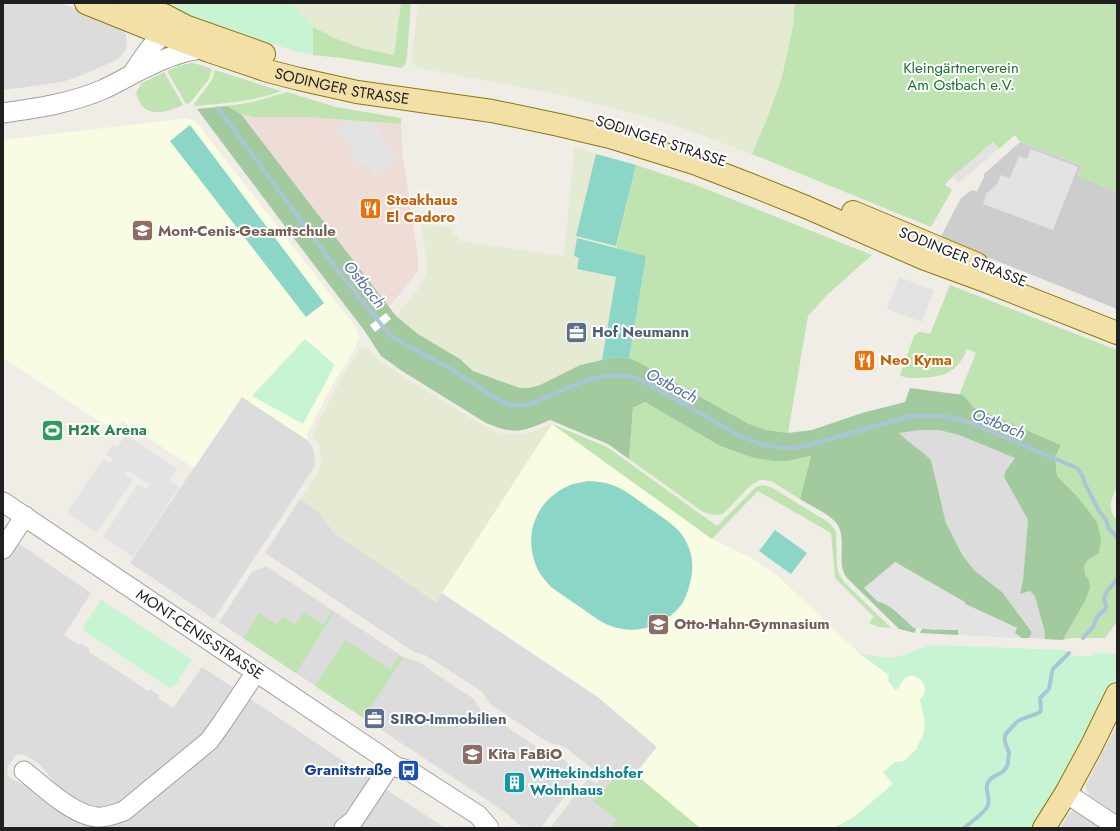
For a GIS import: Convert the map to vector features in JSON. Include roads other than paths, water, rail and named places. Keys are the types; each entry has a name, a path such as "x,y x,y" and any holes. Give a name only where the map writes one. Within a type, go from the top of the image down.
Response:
{"main road":[{"name":"SODINGER STRASSE","path":"86,3 203,49 268,71 326,85 407,100 492,111 603,135 654,150 694,163 746,183 925,259 1117,333"},
{"name":"SODINGER STRASSE","path":"130,3 164,15 186,26 258,52 301,65 354,77 491,96 550,108 656,137 751,171 990,270 1117,320"},
{"path":"1044,828 1066,793 1117,694"}],"street":[{"name":"SODINGER STRASSE","path":"131,74 154,43 163,34 186,26"},
{"name":"SODINGER STRASSE","path":"3,113 46,107 72,100 103,89 131,74 180,53 203,49"},
{"name":"MONT-CENIS-STRASSE","path":"3,502 393,765 408,770 478,815 488,827"},
{"path":"3,549 25,516"},
{"path":"24,771 70,807 84,814 96,817 108,816 124,811 209,741 256,672"},
{"path":"344,828 353,821 393,765"},
{"path":"1066,793 1117,827"}],"waterway":[{"name":"Ostbach","path":"218,108 338,271 389,334 402,343 449,368 502,402 516,405 527,405 569,387 593,379 605,376 629,376 641,380 740,436 763,445 787,448 805,446 915,415 947,417 969,422 1077,468 1083,477 1084,482 1099,511 1106,520 1109,529 1117,537"},
{"name":"Ostbach","path":"1083,638 1093,627 1097,617 1105,609 1106,606 1104,598 1117,579"},
{"name":"Ostbach","path":"964,828 987,808 989,802 987,784 991,778 1002,772 1007,767 1009,753 1005,740 1006,735 1019,720 1040,712 1040,698 1049,689 1053,669 1069,653"}],"place":[{"name":"Steakhaus El Cadoro","path":"370,209"},
{"name":"Mont-Cenis-Gesamtschule","path":"142,231"},
{"name":"Hof Neumann","path":"576,332"},
{"name":"Neo Kyma","path":"865,360"},
{"name":"H2K Arena","path":"52,430"},
{"name":"Otto-Hahn-Gymnasium","path":"658,624"},
{"name":"SIRO-Immobilien","path":"374,719"},
{"name":"Kita FaBiO","path":"472,754"},
{"name":"Granitstraße","path":"408,770"},
{"name":"Wittekindshofer Wohnhaus","path":"515,782"}],"park label":[{"name":"Kleingärtnerverein Am Ostbach e.V.","path":"961,76"}]}
